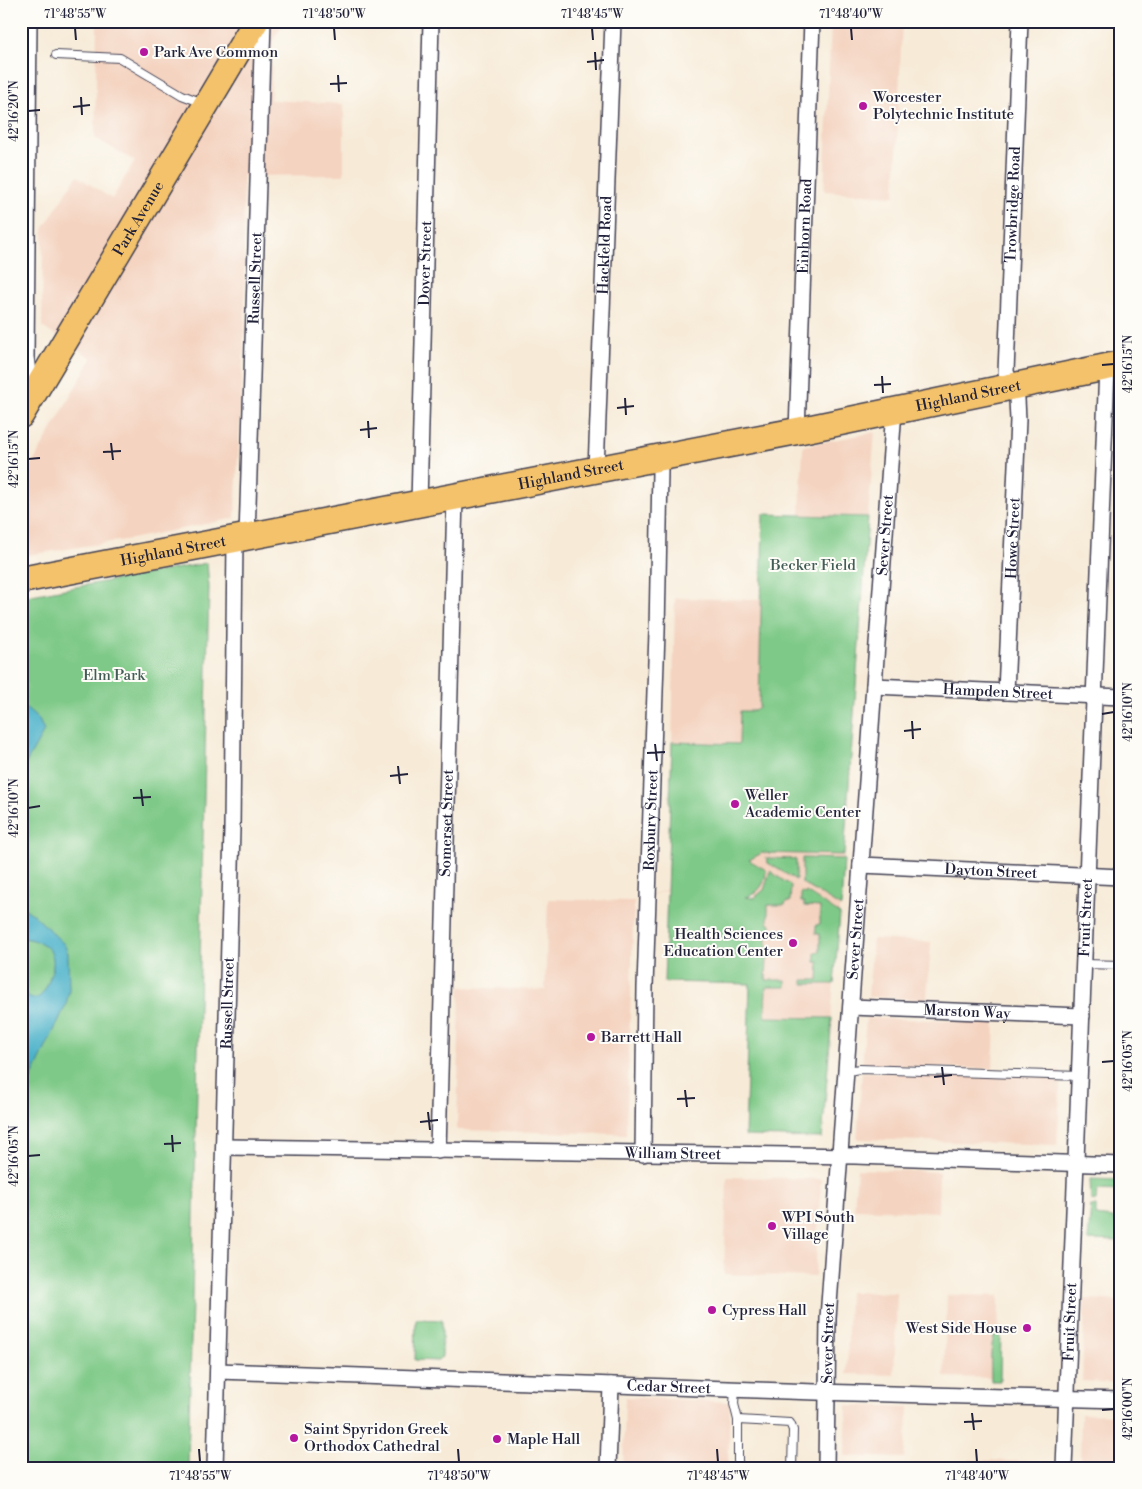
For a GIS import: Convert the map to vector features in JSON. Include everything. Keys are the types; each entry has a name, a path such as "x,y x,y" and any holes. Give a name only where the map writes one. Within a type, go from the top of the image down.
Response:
{"highway":[{"name":"Highland Street","path":"21,580 596,470 658,456 797,431 1114,366"}],"main road":[{"name":"Park Avenue","path":"26,407 256,21"}],"street":[{"path":"26,407 30,21"},
{"name":"Russell Street","path":"216,1468 235,684 263,21"},
{"name":"Dover Street","path":"419,504 431,21"},
{"name":"Hackfeld Road","path":"596,470 613,21"},
{"name":"Einhorn Road","path":"797,431 812,21"},
{"name":"Trowbridge Road","path":"1012,386 1006,372 1020,21"},
{"name":"Fruit Street","path":"1064,1468 1085,964 1092,696 1114,366"},
{"name":"Howe Street","path":"1006,692 1018,420 1017,399 1012,386"},
{"name":"Sever Street","path":"826,1468 828,1318 894,410"},
{"name":"Roxbury Street","path":"643,1154 645,981 657,620 660,471 658,456"},
{"name":"Somerset Street","path":"438,1151 456,497"},
{"name":"Hampden Street","path":"874,686 1121,697"},
{"name":"Dayton Street","path":"861,865 1121,877"},
{"name":"Marston Way","path":"851,1007 1082,1016"},
{"name":"William Street","path":"225,1147 1121,1165"},
{"name":"Cedar Street","path":"218,1371 1121,1400"},
{"path":"608,1468 611,1385"}],"lane":[{"path":"56,55 120,58 182,95 205,104"},
{"path":"1085,964 1121,964"},
{"path":"846,1071 860,1069 1080,1076"},
{"path":"735,1389 734,1404 738,1420 738,1461 740,1468"},
{"path":"738,1420 790,1423 793,1430 792,1468"}],"shaded area":[{"path":"97,21 284,21 273,41 270,100 344,104 344,175 243,176 245,319 235,518 131,539 21,556 21,484 92,358 42,327 43,229 77,176 112,199 135,161 95,138"},
{"name":"Worcester Polytechnic Institute","path":"831,21 902,21 895,196 824,191"},
{"path":"1117,21 1121,21 1121,74 1117,74"},
{"path":"875,432 868,517 800,515 803,446"},
{"path":"675,598 762,600 759,727 853,729 822,1138 745,1136 754,891 668,890 634,901 626,1134 457,1130 460,987 545,990 548,899 633,901 668,889 671,777 758,744 672,742"},
{"path":"873,939 931,942 927,999 868,997"},
{"path":"866,1018 995,1022 993,1069 862,1065"},
{"path":"1009,1070 1061,1071 1057,1145 857,1139 862,1072 1009,1075"},
{"path":"857,1169 939,1172 938,1212 854,1209"},
{"name":"WPI South Village","path":"727,1177 821,1179 815,1277 724,1274"},
{"path":"849,1292 897,1293 894,1375 847,1374"},
{"path":"947,1295 999,1296 997,1378 944,1377"},
{"path":"1085,1299 1121,1301 1121,1383 1082,1381"},
{"path":"625,1397 730,1402 728,1468 623,1468"},
{"path":"847,1405 909,1407 904,1458 845,1456"},
{"path":"1081,1414 1121,1415 1121,1468 1080,1468"},
{"path":"969,1460 1048,1462 1048,1468 968,1468"}],"green space":[{"name":"Becker Field","path":"763,514 868,517 844,855 762,853 749,860 766,870 765,880 758,891 746,897 754,898 764,890 770,871 791,886 790,902 786,902 785,905 768,905 768,923 771,924 771,934 767,934 767,951 770,952 769,959 767,960 766,980 786,980 786,987 766,987 765,1017 832,1018 822,1138 745,1136 750,984 664,982 672,742 739,744 740,711 753,711 759,707"},
{"name":"Elm Park","path":"207,563 209,587 188,1468 21,1468 21,597"},
{"path":"766,858 796,859 796,880 768,863"},
{"path":"802,858 844,859 841,907 802,883"},
{"path":"801,892 805,894 806,892 840,914 834,984 803,984 803,980 818,980 819,962 815,962 815,953 820,952 820,934 816,934 816,925 820,924 820,907 804,906 804,902 801,902"},
{"path":"1090,1179 1121,1180 1121,1191 1097,1190 1096,1201 1091,1200"},
{"path":"1091,1206 1096,1206 1096,1216 1113,1218 1114,1222 1121,1222 1121,1241 1088,1240"},
{"path":"416,1319 442,1320 442,1357 438,1361 415,1360"},
{"path":"1001,1328 1000,1381 991,1381 992,1345 997,1332"}],"water":[{"path":"21,704 39,720 44,731 21,772"},
{"path":"21,906 34,915 64,944 68,953 69,990 66,1005 21,1100 21,989 31,998 36,999 40,996 46,987 53,965 53,958 48,948 44,945 33,940 21,938"}],"place":[{"name":"Park Ave Common","path":"144,52"},
{"name":"Worcester Polytechnic Institute","path":"863,106"},
{"name":"Weller Academic Center","path":"735,804"},
{"name":"Health Sciences Education Center","path":"793,943"},
{"name":"Barrett Hall","path":"591,1037"},
{"name":"WPI South Village","path":"772,1226"},
{"name":"Cypress Hall","path":"712,1310"},
{"name":"West Side House","path":"1027,1328"},
{"name":"Saint Spyridon Greek Orthodox Cathedral","path":"294,1438"},
{"name":"Maple Hall","path":"497,1439"}]}
